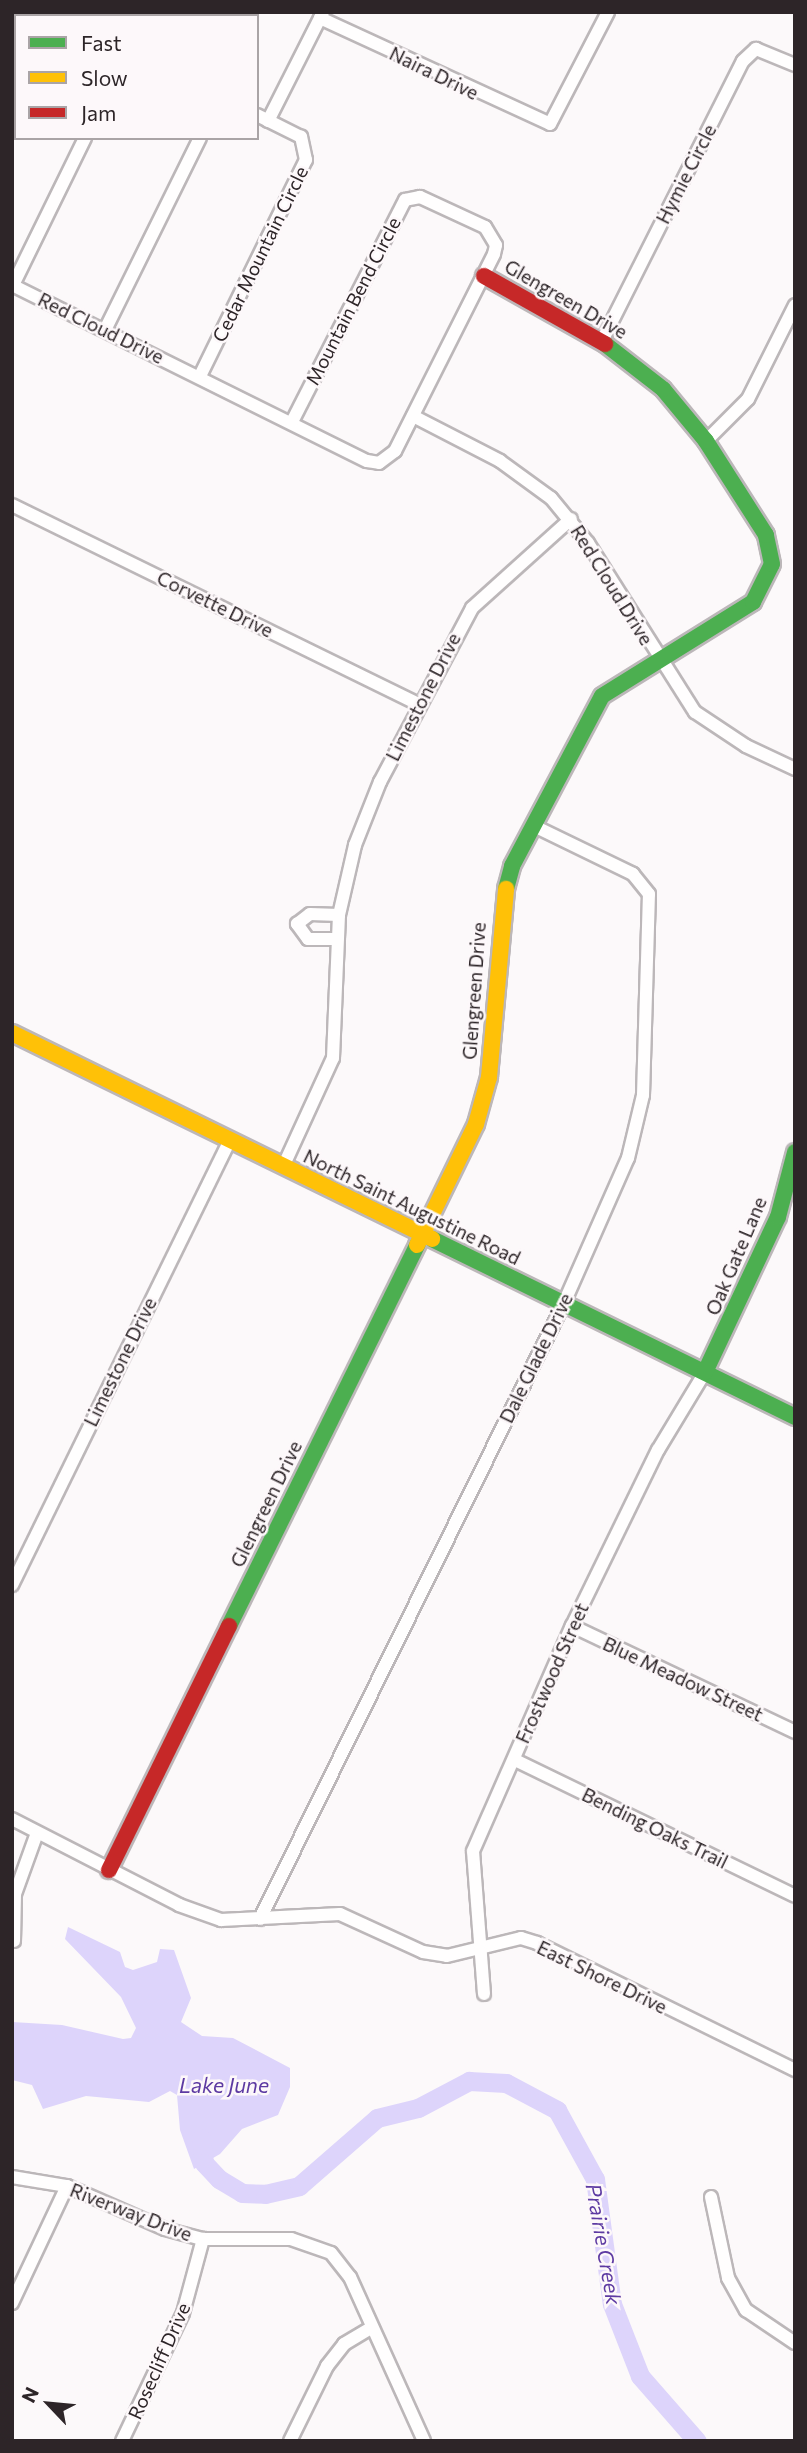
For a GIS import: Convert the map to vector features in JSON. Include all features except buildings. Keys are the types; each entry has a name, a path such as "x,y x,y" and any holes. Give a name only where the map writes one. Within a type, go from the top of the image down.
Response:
{"street":[{"name":"Naira Drive","path":"321,15 550,124 608,12"},
{"path":"263,118 321,15"},
{"name":"Hymie Circle","path":"602,341 743,61 756,49 795,65"},
{"name":"Cedar Mountain Circle","path":"200,376 306,160 301,137 263,118"},
{"path":"13,285 84,140"},
{"path":"105,330 199,140"},
{"name":"Mountain Bend Circle","path":"292,422 405,200 420,197 485,227 496,245 484,276 395,451 379,463"},
{"name":"Glengreen Drive","path":"108,1870 466,1147 489,1077 500,911 512,866 532,825 602,696 753,602 772,564 766,534 706,441 663,389 602,341 484,276"},
{"name":"Red Cloud Drive","path":"13,285 379,463"},
{"path":"706,441 748,399 795,305"},
{"name":"Red Cloud Drive","path":"413,416 508,467 571,519 660,661 705,720 795,769"},
{"name":"Corvette Drive","path":"12,505 418,704"},
{"name":"Limestone Drive","path":"283,1167 333,1058 339,915 364,820 418,704 472,608 571,519"},
{"name":"Dale Glade Drive","path":"260,1919 610,1207 643,1095 652,914 645,886 633,874 532,825"},
{"path":"337,939 307,939 297,924 310,914 339,915"},
{"name":"North Saint Augustine Road","path":"12,1033 795,1417"},
{"name":"Limestone Drive","path":"12,1585 230,1140"},
{"name":"Oak Gate Lane","path":"705,1372 778,1217 795,1152"},
{"name":"Frostwood Street","path":"484,1994 477,1948 473,1851 572,1626 658,1450 705,1372"},
{"name":"Blue Meadow Street","path":"572,1626 795,1732"},
{"name":"Bending Oaks Trail","path":"515,1760 795,1896"},
{"name":"East Shore Drive","path":"12,1819 108,1870 197,1913 221,1920 340,1914 423,1952 447,1956 521,1938 537,1943 795,2070"},
{"path":"14,1941 15,1894 37,1833"},
{"name":"Riverway Drive","path":"12,2177 67,2186 165,2229 203,2239 291,2239 331,2253 350,2277 424,2441"},
{"path":"12,2303 67,2186"},
{"path":"711,2197 728,2278 746,2310 795,2343"},
{"name":"Rosecliff Drive","path":"122,2441 183,2313 203,2239"},
{"path":"290,2441 327,2366 344,2344 371,2328"}],"water":[{"name":"Lake June","path":"68,1927 120,1952 125,1967 133,1970 157,1962 160,1949 174,1950 191,1998 181,2022 202,2036 233,2038 290,2068 290,2087 278,2115 242,2129 220,2154 194,2169 180,2130 177,2095 170,2091 149,2102 86,2096 43,2109 32,2085 12,2080 12,2022 62,2025 123,2039 131,2038 136,2028 121,1997 65,1939"}],"waterway":[{"name":"Prairie Creek","path":"201,2138 204,2163 219,2179 242,2193 265,2194 299,2186 377,2118 418,2108 469,2081 506,2083 557,2110 595,2179 612,2304 640,2376 697,2441"}],"traffic: fast":[{"path":"506,889 512,866 602,696 753,602 772,564 766,535 706,441 663,389 605,344"},
{"path":"705,1372 778,1217 795,1152"},
{"path":"432,1239 795,1417"},
{"path":"229,1626 417,1245"}],"traffic: slow":[{"path":"417,1245 476,1124 489,1077 506,889"},
{"path":"12,1033 432,1239"}],"traffic: jam":[{"path":"484,276 605,344"},
{"path":"109,1870 229,1626"}]}
